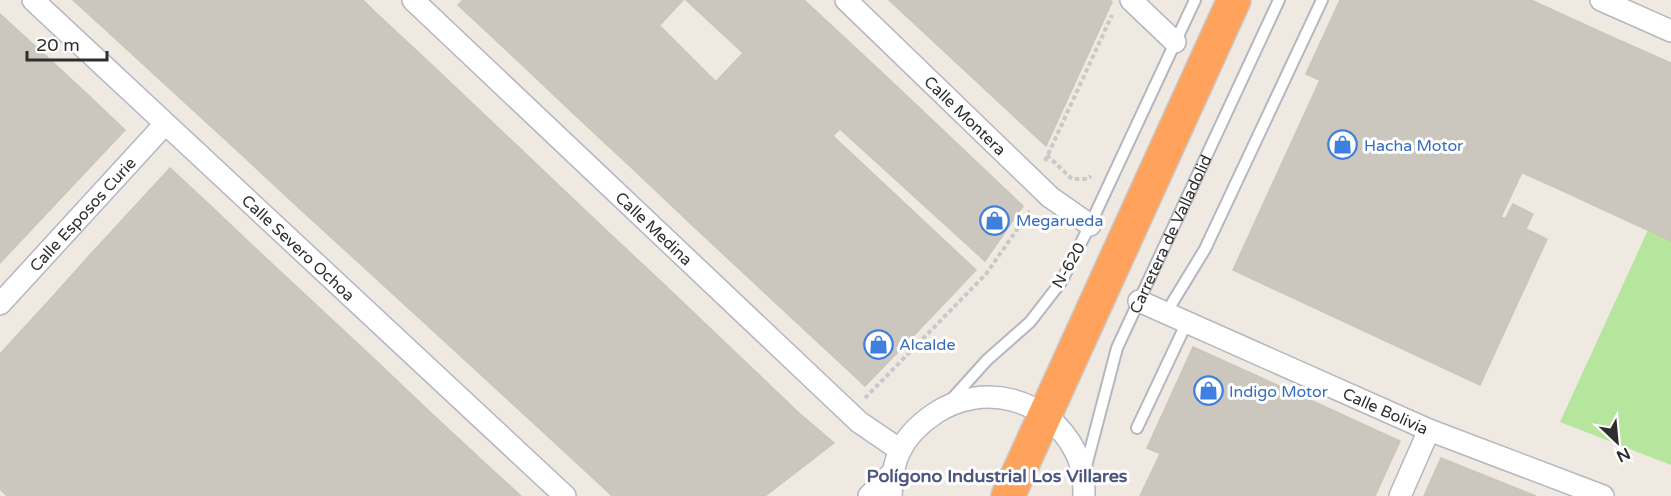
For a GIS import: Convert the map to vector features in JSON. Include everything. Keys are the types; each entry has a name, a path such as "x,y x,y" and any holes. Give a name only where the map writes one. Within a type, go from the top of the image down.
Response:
{"highway":[{"path":"1008,496 1234,0"}],"street":[{"name":"Calle Severo Ochoa","path":"33,0 565,496"},
{"name":"Calle Medina","path":"413,0 850,414 900,450"},
{"name":"Calle Montera","path":"846,0 1050,197 1090,225"},
{"path":"1601,0 1671,31"},
{"path":"1131,4 1175,42"},
{"name":"Calle Esposos Curie","path":"0,304 165,124"},
{"name":"Calle Bolivia","path":"1139,301 1429,430 1603,496"},
{"name":"Carretera de Valladolid","path":"891,496 893,472 900,450 922,422 947,405 980,397 1014,399 1044,414 1063,431 1076,452 1084,486"},
{"path":"1400,496 1429,430"},
{"path":"868,496 893,472"}],"lane":[{"name":"N-620","path":"947,405 987,360 1030,322 1060,282 1090,225 1195,0"},
{"name":"Carretera de Valladolid","path":"1084,486 1117,348 1279,0"},
{"path":"1166,313 1205,249 1322,0"},
{"path":"1137,428 1187,322"}],"path":[{"path":"850,414 986,274 1032,209 1046,154 1131,4"},
{"path":"1046,154 1072,179 1087,179 1095,173"}],"green space":[{"path":"1648,230 1671,241 1671,465 1560,422"}],"building":[{"path":"73,0 136,0 107,31"},
{"path":"136,0 227,0 157,77 107,31"},
{"path":"227,0 293,0 193,110 157,77"},
{"path":"293,0 363,0 374,11 241,154 193,110"},
{"path":"463,0 576,0 519,62 458,5"},
{"path":"576,0 683,0 576,116 519,62"},
{"path":"686,0 804,0 889,79 833,136"},
{"path":"889,0 1110,0 1112,2 1046,146"},
{"path":"1340,0 1531,0 1621,41 1554,187 1306,74"},
{"path":"374,11 432,65 300,209 241,154"},
{"path":"0,14 45,55 0,103"},
{"path":"659,25 716,82 633,169 576,116"},
{"path":"1621,41 1671,63 1671,241 1554,187"},
{"path":"743,53 802,107 691,224 633,169"},
{"path":"45,55 85,92 0,183 0,103"},
{"path":"432,65 491,121 357,261 300,209"},
{"path":"889,79 1023,206 985,261 840,129"},
{"path":"1320,80 1522,172 1501,217 1505,219 1513,204 1533,214 1526,229 1547,239 1480,385 1233,270"},
{"path":"85,92 125,130 30,231 0,204 0,183"},
{"path":"802,107 976,270 920,329 746,166"},
{"path":"491,121 548,175 480,248 421,194"},
{"path":"746,166 920,329 865,386 691,224"},
{"path":"170,168 212,207 130,295 88,257"},
{"path":"548,175 607,231 540,304 480,248"},
{"path":"421,194 480,248 417,316 357,261"},
{"path":"0,204 30,231 0,263"},
{"path":"212,207 253,246 171,334 130,295"},
{"path":"607,231 670,290 603,363 540,304"},
{"path":"253,246 312,301 176,447 117,391"},
{"path":"480,248 540,304 478,372 417,316"},
{"path":"88,257 171,334 138,370 55,294"},
{"path":"670,290 735,352 669,423 603,363"},
{"path":"55,294 138,370 102,408 21,331"},
{"path":"312,301 370,355 238,496 227,496 176,447"},
{"path":"540,304 603,363 541,430 478,372"},
{"path":"21,331 102,408 59,454 0,400 0,354"},
{"path":"1193,347 1306,398 1261,496 1147,448"},
{"path":"735,352 799,413 723,474 669,423"},
{"path":"370,355 429,411 349,496 238,496"},
{"path":"603,363 669,423 607,491 541,430"},
{"path":"117,391 161,433 103,496 20,496"},
{"path":"1306,398 1400,441 1375,496 1261,496"},
{"path":"0,400 59,454 20,496 7,496 0,489"},
{"path":"429,411 486,464 457,496 349,496"},
{"path":"799,413 834,443 765,496 757,496 728,469"},
{"path":"669,423 723,474 694,496 612,496 607,491"},
{"path":"161,433 206,476 187,496 103,496"},
{"path":"1160,454 1257,496 1140,496"},
{"path":"1441,458 1536,496 1424,496"},
{"path":"486,464 521,496 457,496"},
{"path":"728,469 757,496 694,496 723,474"},
{"path":"206,476 227,496 187,496"}],"place":[{"name":"Hacha Motor","path":"1343,145"},
{"name":"Megarueda","path":"995,220"},
{"name":"Alcalde","path":"878,344"},
{"name":"Indigo Motor","path":"1208,391"}],"district":[{"name":"Polígono Industrial Los Villares","path":"997,476"}]}
